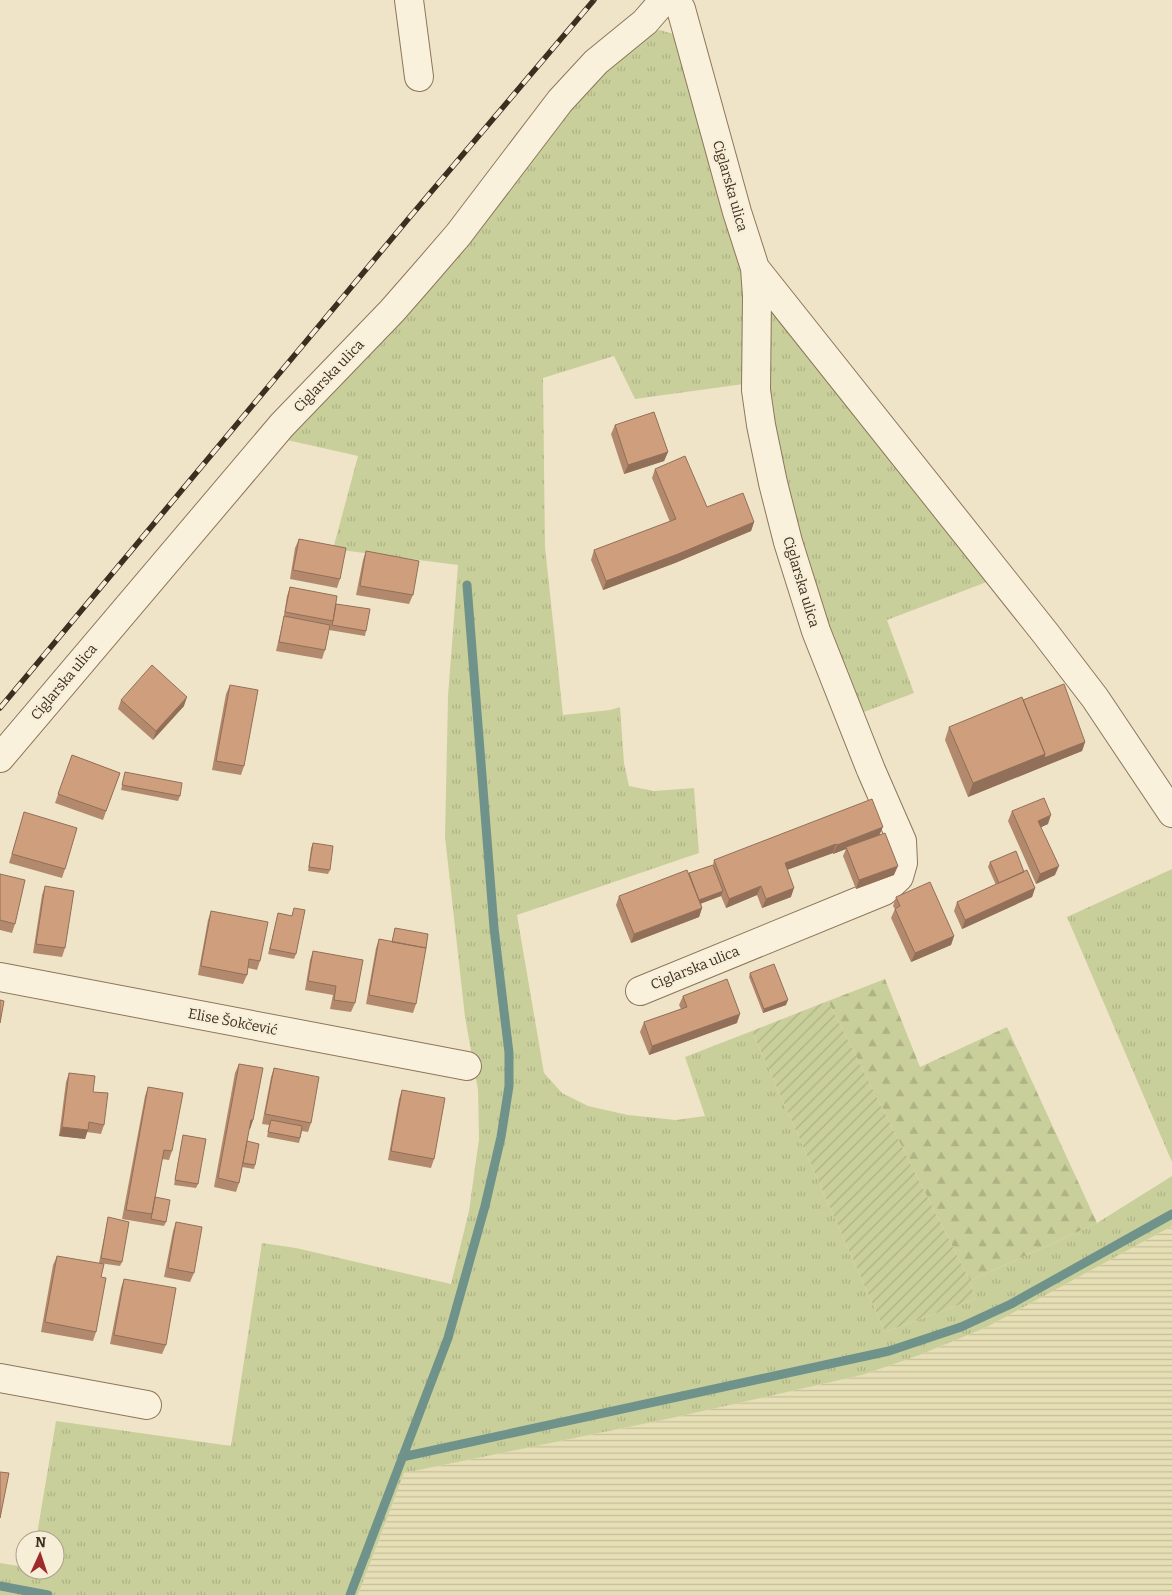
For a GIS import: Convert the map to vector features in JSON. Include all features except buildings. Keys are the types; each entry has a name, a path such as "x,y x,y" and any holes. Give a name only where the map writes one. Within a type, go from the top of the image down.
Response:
{"street":[{"path":"409,0 419,77"},
{"name":"Ciglarska ulica","path":"0,758 282,425 392,311 458,235 560,101 596,62 645,22 664,0"},
{"name":"Ciglarska ulica","path":"640,991 884,891 899,878 903,863 902,841 871,770 816,631 788,542 773,483 756,390 757,296 755,268 736,212 681,9 676,0"},
{"path":"755,268 1095,698 1172,813"},
{"name":"Elise Šokčević","path":"0,977 467,1066"},
{"path":"0,1378 147,1405"}],"shaded area":[{"path":"1172,1226 1172,1595 358,1595 404,1473 672,1418 862,1375 917,1356 987,1327"}],"green space":[{"path":"660,30 673,34 683,44 746,273 751,383 635,399 614,356 543,378 545,547 563,715 610,710 620,707 624,763 629,786 654,791 694,788 699,853 517,915 544,1073 562,1093 588,1106 628,1115 676,1120 705,1116 685,1057 752,1031 885,1332 975,1299 970,1281 1097,1223 1172,1176 1172,1226 987,1327 917,1356 862,1375 672,1418 404,1473 358,1595 0,1595 0,1563 15,1565 15,1580 65,1580 65,1530 38,1530 56,1421 231,1446 262,1243 296,1248 451,1284 469,1211 479,1139 478,1090 465,1017 445,837 448,696 458,565 333,549 358,456 287,440 568,105 621,53 651,33"},
{"path":"768,294 992,580 887,620 914,693 856,715 827,641 770,432"},
{"path":"1172,869 1172,1162 1067,917"},
{"path":"885,979 920,1067 1007,1027 1097,1223 970,1281 828,1001"},
{"path":"828,1001 970,1281 975,1299 885,1332 752,1031"}],"waterway":[{"path":"350,1595 448,1338 485,1206 501,1137 509,1086 509,1053 494,928 467,585"},
{"path":"402,1457 889,1351 961,1327 1011,1304 1172,1214"},
{"path":"0,1586 48,1595"}],"railway":[{"path":"0,708 409,218 594,0"}]}
